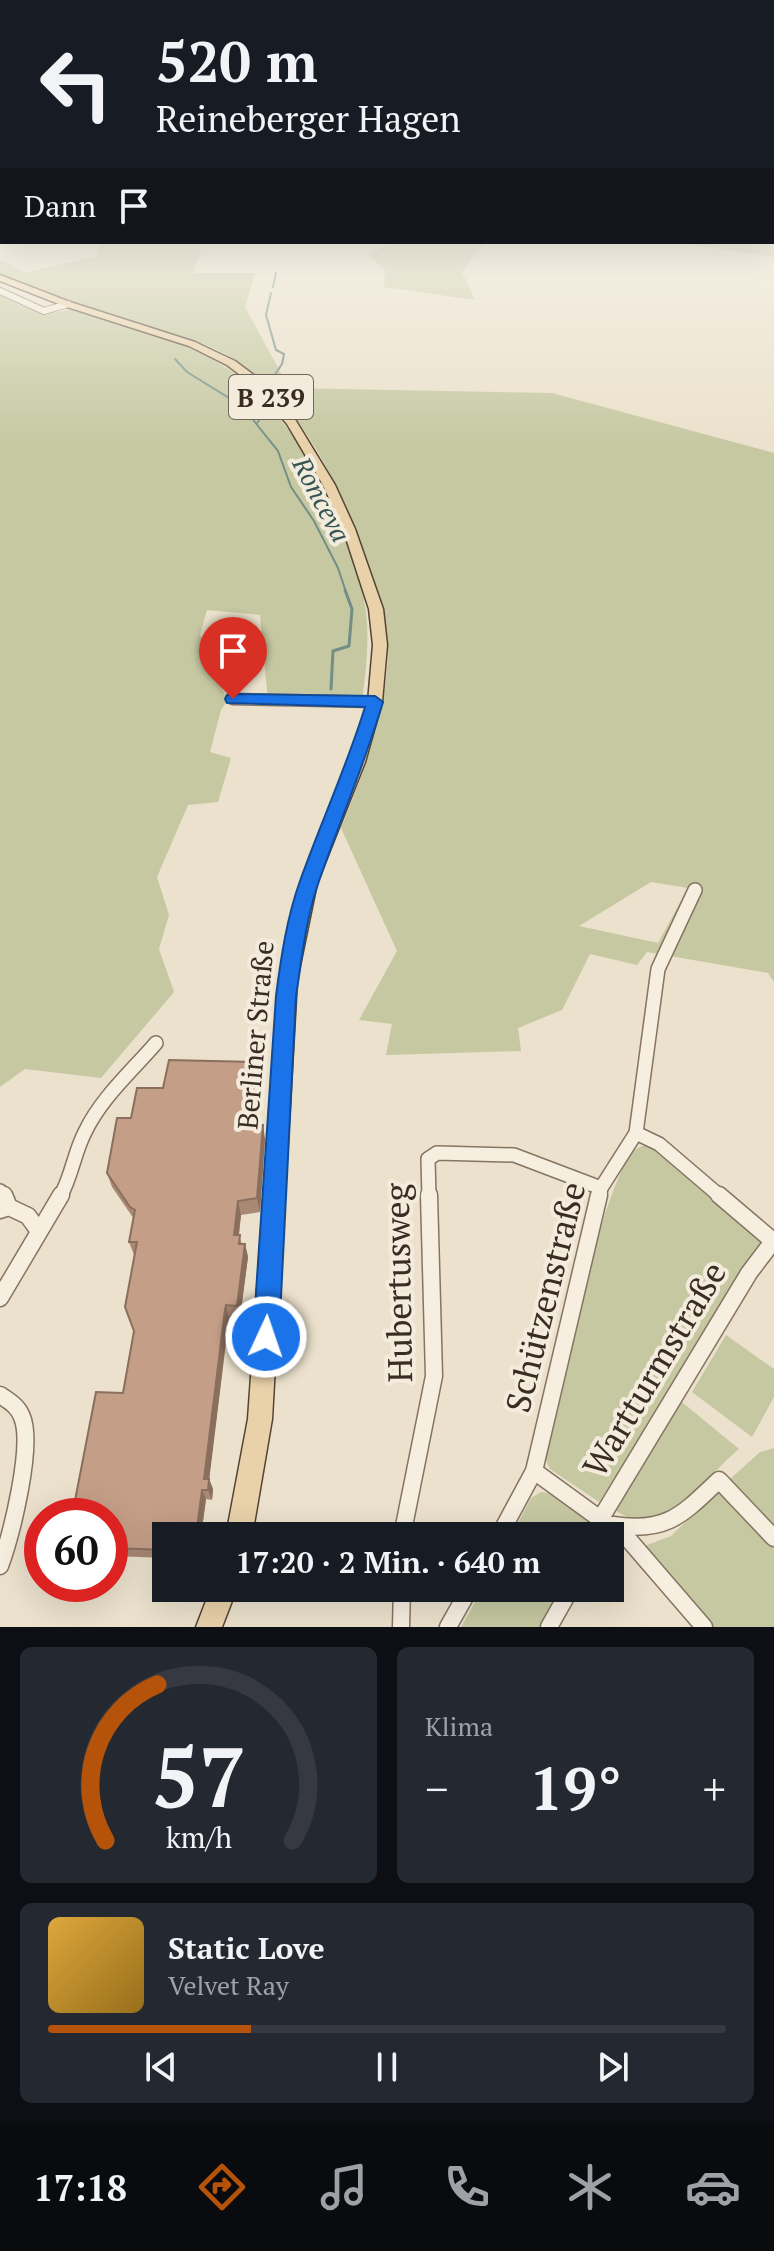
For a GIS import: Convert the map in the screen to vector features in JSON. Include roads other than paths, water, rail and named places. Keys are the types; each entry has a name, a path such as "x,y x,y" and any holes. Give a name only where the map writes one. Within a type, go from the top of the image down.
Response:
{"main road":[{"name":"Berliner Straße","path":"36,292 209,351 250,377 280,407 326,479 365,570 376,609 380,645 375,702 357,762 309,883 294,942 286,996 260,1419 242,1522"},
{"path":"209,1627 219,1602"}],"street":[{"path":"2,292 44,311 68,304"},
{"path":"233,699 375,702"},
{"name":"Schützenstraße","path":"507,1522 534,1471 601,1188 636,1133 658,969 695,890"},
{"path":"0,1298 68,1183 83,1135 95,1113 156,1043"},
{"path":"636,1133 659,1144 773,1240"},
{"name":"Hubertusweg","path":"405,1522 434,1376 428,1159 437,1153 514,1155 601,1188"},
{"path":"0,1191 7,1198 4,1209 28,1216 38,1230"},
{"name":"Wartturmstraße","path":"605,1522 749,1273 773,1240"},
{"path":"0,1395 15,1405 23,1418 25,1436 14,1527 0,1566"},
{"path":"534,1471 598,1522"},
{"path":"624,1528 656,1530 671,1523 719,1480 774,1538"},
{"path":"624,1537 704,1627"},
{"path":"401,1627 402,1602"},
{"path":"448,1627 462,1602"},
{"path":"549,1627 563,1602"}],"waterway":[{"path":"266,388 282,364 284,354 276,350 266,315 271,293"},
{"name":"Ronceva","path":"175,359 187,372 242,406 278,451 291,487 314,521 338,568 346,592"},
{"path":"257,423 261,418 258,402 261,397"},
{"name":"Ronceva","path":"331,689 333,651 349,646 352,609 345,590"}]}
